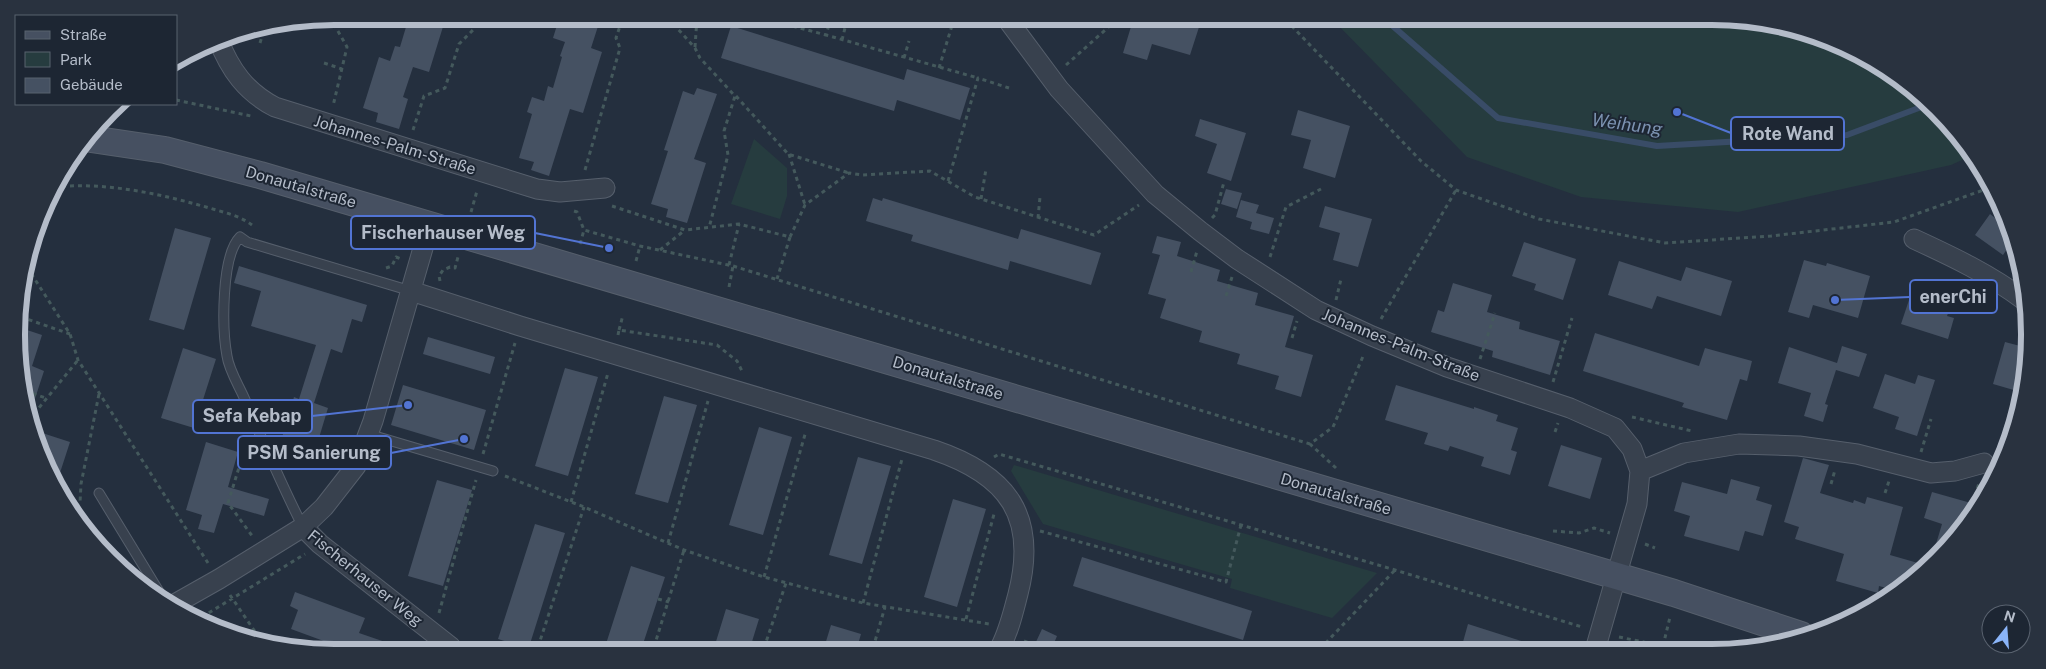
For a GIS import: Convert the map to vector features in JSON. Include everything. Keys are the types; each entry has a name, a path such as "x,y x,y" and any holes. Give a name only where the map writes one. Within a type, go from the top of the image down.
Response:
{"main road":[{"name":"Donautalstraße","path":"94,139 200,158 430,224 1674,593 1792,633"}],"street":[{"name":"Johannes-Palm-Straße","path":"1011,25 1051,78 1156,194 1200,231 1263,276 1316,310 1372,336 1447,367 1570,408 1615,428 1632,448 1640,472 1637,504 1598,641"},
{"name":"Johannes-Palm-Straße","path":"222,47 236,75 252,94 275,107 537,189 554,192 605,188"},
{"name":"Fischerhauser Weg","path":"430,224 368,434 356,466 324,507 303,527 320,544 447,644"},
{"path":"1914,239 1972,266 2000,282 2018,296"},
{"path":"410,290 613,354 950,455 976,468 1001,489 1013,505 1023,526 1024,567 1010,628 1002,644"},
{"path":"1640,472 1684,453 1739,444 1800,446 1857,454 1931,473 1955,471 1984,463"},
{"path":"178,602 303,527"}],"lane":[{"name":"Fischerhauser Weg","path":"303,527 276,473 227,357 224,298 227,268 233,246 240,237 247,242 410,290"},
{"path":"368,434 493,471"},
{"path":"99,493 157,587"}],"path":[{"path":"328,124 347,47 335,25"},
{"path":"407,149 424,96 445,88 459,44 474,29 475,25"},
{"path":"621,25 616,38 620,48 585,167 581,190 620,210 685,230 739,224 790,237"},
{"path":"674,25 695,48 700,58 788,154 805,206"},
{"path":"695,48 697,25"},
{"path":"787,25 1009,88"},
{"path":"826,36 829,25"},
{"path":"842,40 846,25"},
{"path":"939,68 952,25"},
{"path":"1051,78 1111,25"},
{"path":"1291,25 1421,161 1456,190 1539,219 1665,243 1771,236 1894,222 1985,189"},
{"path":"260,43 263,34"},
{"path":"904,58 909,41"},
{"path":"324,63 342,69"},
{"path":"948,181 978,78"},
{"path":"709,228 728,155 724,131 735,96"},
{"path":"788,154 849,173 862,175 924,171 936,174 981,199 1094,235 1156,194"},
{"path":"981,199 986,169"},
{"path":"777,279 790,237 805,206 849,173"},
{"path":"1200,231 1214,215 1224,182"},
{"path":"63,187 95,186 150,193 241,218 252,226"},
{"path":"1263,276 1286,208 1321,189"},
{"path":"1310,444 1333,427 1372,336 1456,190"},
{"path":"1038,218 1040,196"},
{"path":"729,287 739,224"},
{"path":"580,244 584,230"},
{"path":"685,230 659,251 731,266 777,279 1310,444 1337,468"},
{"path":"636,261 640,246"},
{"path":"31,273 70,334 78,360 256,634"},
{"path":"1474,376 1495,313"},
{"path":"571,502 623,315"},
{"path":"1547,400 1572,318"},
{"path":"26,319 70,334"},
{"path":"619,330 717,343 737,361"},
{"path":"35,412 78,360"},
{"path":"668,543 712,384"},
{"path":"77,506 80,503 81,484 99,393"},
{"path":"31,394 46,398"},
{"path":"764,577 811,413"},
{"path":"1623,415 1694,432"},
{"path":"1916,469 1931,419"},
{"path":"863,603 907,442"},
{"path":"976,468 999,454 1395,570 1598,641 1637,644"},
{"path":"241,461 228,503 264,550"},
{"path":"493,471 584,507 684,550 764,577 863,603 1010,628"},
{"path":"966,619 1001,489"},
{"path":"539,644 584,507"},
{"path":"1023,526 1226,582 1241,525"},
{"path":"206,616 320,544"},
{"path":"655,644 684,550"},
{"path":"1325,644 1395,570"},
{"path":"766,644 786,583"},
{"path":"1663,644 1674,593"},
{"path":"658,599 669,602"},
{"path":"874,644 885,607"},
{"path":"752,642 757,644"}],"green space":[{"path":"1338,25 1711,25 1772,31 1811,41 1866,66 1883,77 1916,102 1944,130 1966,158 1951,165 1738,212 1581,197 1467,157"},
{"path":"754,139 787,168 787,196 780,219 731,204"},
{"path":"1014,465 1377,573 1332,618 1230,588 1232,579 1043,524 1011,471"}],"building":[{"path":"407,25 444,25 429,72 413,67 403,97 408,99 399,129 376,122 378,113 363,108 379,57 390,61 395,46 400,47"},
{"path":"557,25 598,25 591,48 602,52 583,113 570,109 549,176 531,170 534,162 519,158 532,114 527,112 532,97 544,101 548,86 553,88 562,57 560,56 565,42 553,38"},
{"path":"1131,25 1200,25 1190,55 1152,44 1147,60 1123,53"},
{"path":"731,26 904,80 907,69 970,88 960,120 897,100 894,111 721,58"},
{"path":"697,88 717,94 694,159 706,163 687,223 666,217 668,209 651,204 668,151 664,150 683,91 694,95"},
{"path":"1298,110 1350,126 1335,178 1303,168 1311,140 1291,135"},
{"path":"1200,119 1246,133 1231,181 1207,173 1217,144 1195,136"},
{"path":"1226,189 1242,193 1237,209 1221,204"},
{"path":"873,198 882,201 883,198 1018,239 1021,229 1101,253 1091,285 1010,261 1008,270 911,241 913,235 866,221"},
{"path":"1241,200 1259,205 1256,213 1274,218 1269,234 1250,229 1252,222 1236,217"},
{"path":"1325,206 1372,219 1358,267 1333,260 1340,233 1319,227"},
{"path":"1990,214 1999,221 2008,247 2003,255 1975,235"},
{"path":"175,228 211,238 184,330 149,320"},
{"path":"1157,236 1181,242 1177,256 1220,270 1217,281 1258,293 1255,305 1294,316 1285,347 1313,355 1301,397 1275,389 1279,376 1237,364 1240,354 1199,342 1202,331 1160,318 1166,299 1148,294 1160,255 1152,253"},
{"path":"1524,242 1576,259 1563,300 1534,290 1536,284 1512,276"},
{"path":"1804,260 1826,266 1827,263 1870,276 1858,318 1813,305 1809,318 1788,312"},
{"path":"1619,261 1681,281 1686,267 1732,281 1721,316 1657,296 1652,309 1608,295"},
{"path":"239,266 367,305 362,322 352,319 342,353 331,349 314,403 328,408 312,461 278,451 294,397 299,399 316,345 251,326 261,291 234,283"},
{"path":"1453,283 1492,295 1487,312 1520,322 1519,329 1560,341 1550,375 1492,357 1493,351 1431,332 1438,310 1444,312"},
{"path":"1913,288 1953,300 1947,316 1954,318 1948,339 1901,324"},
{"path":"25,329 42,335 32,366 44,371 33,404 28,375"},
{"path":"1595,333 1699,366 1705,348 1752,361 1747,381 1740,379 1727,420 1682,407 1684,403 1583,371"},
{"path":"428,337 495,357 490,374 423,354"},
{"path":"2005,342 2020,346 2016,391 1993,384"},
{"path":"1842,346 1867,354 1859,377 1836,370 1825,404 1828,405 1823,422 1804,416 1811,393 1778,383 1789,347 1837,363"},
{"path":"183,348 216,359 194,428 161,418"},
{"path":"565,368 598,377 568,476 535,466"},
{"path":"1885,374 1915,384 1918,375 1935,380 1917,436 1895,429 1899,417 1873,408"},
{"path":"403,385 486,410 474,450 391,425"},
{"path":"1396,385 1498,415 1496,421 1518,428 1511,450 1517,452 1510,475 1481,466 1484,457 1450,446 1448,451 1424,444 1428,433 1385,420"},
{"path":"664,396 697,405 668,503 635,494"},
{"path":"759,427 792,437 763,535 729,525"},
{"path":"41,432 70,442 59,475"},
{"path":"206,442 238,452 228,487 269,499 264,516 223,504 214,533 198,529 202,515 186,510"},
{"path":"1561,445 1602,458 1590,499 1548,486"},
{"path":"858,457 891,466 862,564 829,555"},
{"path":"1803,458 1829,465 1820,493 1853,503 1854,500 1865,504 1867,497 1903,507 1890,555 1918,563 1917,566 1888,588 1879,586 1878,593 1836,581 1844,554 1795,539 1799,527 1784,522"},
{"path":"1731,479 1760,487 1756,500 1772,505 1763,536 1745,531 1739,551 1684,536 1690,516 1674,511 1682,482 1727,494"},
{"path":"437,480 472,490 443,586 408,576"},
{"path":"1932,492 1971,503 1957,523 1935,548 1942,524 1924,518"},
{"path":"953,499 986,509 957,607 924,597"},
{"path":"535,524 565,533 530,644 514,644 498,639"},
{"path":"1082,557 1252,611 1243,640 1073,586"},
{"path":"631,566 665,577 643,644 606,644"},
{"path":"295,592 365,618 359,633 391,644 331,644 291,629 298,610 290,606"},
{"path":"726,609 759,619 751,644 715,644"},
{"path":"1468,624 1531,644 1462,644"},
{"path":"831,625 861,634 858,644 825,644"},
{"path":"1042,629 1057,636 1054,644 1035,644"}],"waterway":[{"name":"Weihung","path":"1392,25 1498,118 1657,146 1847,135 1921,107"}],"place":[{"name":"Rote Wand","path":"1677,112"},
{"name":"Fischerhauser Weg","path":"609,248"},
{"name":"enerChi","path":"1835,300"},
{"name":"Sefa Kebap","path":"408,405"},
{"name":"PSM Sanierung","path":"464,439"}]}
